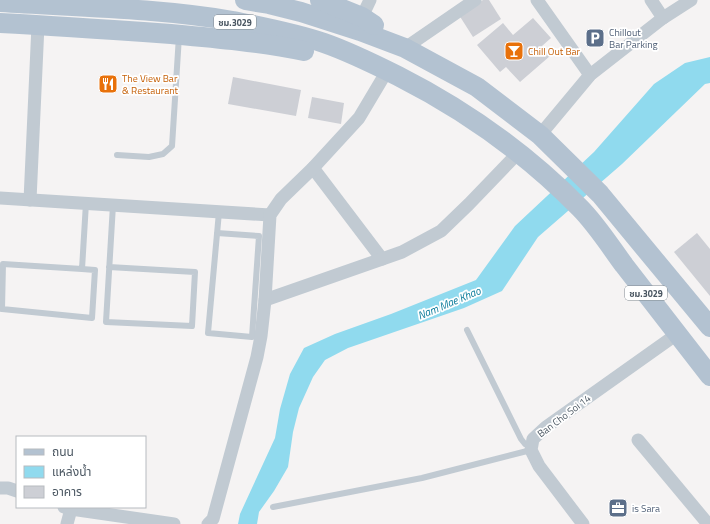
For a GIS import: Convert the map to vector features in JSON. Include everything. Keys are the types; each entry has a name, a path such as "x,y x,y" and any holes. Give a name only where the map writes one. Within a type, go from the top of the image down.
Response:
{"main road":[{"name":"ชม.3029","path":"245,0 269,4 320,18 404,48 477,87 540,135 600,194 709,323"},
{"path":"320,0 366,9 384,31 404,48"},
{"name":"ชม.3029","path":"0,2 167,13 234,22 284,32 322,43 381,67 485,127 519,152 551,179 582,210 710,376"},
{"path":"0,23 233,39 278,45 342,60 381,67"}],"street":[{"path":"404,48 475,0"},
{"path":"537,0 590,75"},
{"path":"651,0 663,18"},
{"path":"540,135 590,75 663,18 691,0"},
{"path":"30,200 38,25"},
{"path":"208,524 213,519 257,357 265,300 270,215 281,199 313,168 359,118 381,67"},
{"path":"265,300 402,252 441,231 519,152"},
{"path":"313,168 382,259"},
{"path":"0,198 270,215"},
{"name":"Ban Cho Soi 14","path":"531,448 533,439 546,427 677,334"},
{"path":"638,440 708,524"},
{"path":"531,448 539,466 583,524"},
{"path":"0,488 8,488 16,491"},
{"path":"66,524 68,508 174,524"}],"lane":[{"path":"117,155 149,157 164,154 172,146 179,35"},
{"path":"82,269 86,203"},
{"path":"109,267 195,272 192,326 106,322 109,267 113,205"},
{"path":"217,234 259,236 252,337 208,333 217,234 220,212"},
{"path":"4,264 82,269 95,270 92,318 2,310 4,264"},
{"path":"466,330 521,438 525,444 531,448"},
{"path":"273,507 422,478 531,448"}],"water":[{"name":"Nam Mae Khao","path":"710,57 710,83 705,84 622,164 538,237 502,291 464,308 348,348 325,360 313,377 299,408 293,432 288,467 274,491 259,512 257,524 238,524 240,514 275,438 280,409 290,374 304,348 335,334 391,314 476,280 515,226 594,152 654,84 685,63"}],"building":[{"path":"483,0 489,0 501,19 473,37 459,15"},
{"name":"Chill Out Bar","path":"533,18 551,38 542,46 550,56 520,82 506,67 500,72 477,45 503,23 513,35"},
{"path":"233,77 301,90 296,116 228,104"},
{"path":"312,97 344,103 341,124 308,118"},
{"path":"697,233 710,249 710,296 674,252"}],"place":[{"name":"Chillout Bar Parking","path":"595,38"},
{"name":"Chill Out Bar","path":"514,51"},
{"name":"The View Bar & Restaurant","path":"108,84"},
{"name":"is Sara","path":"618,508"}]}
